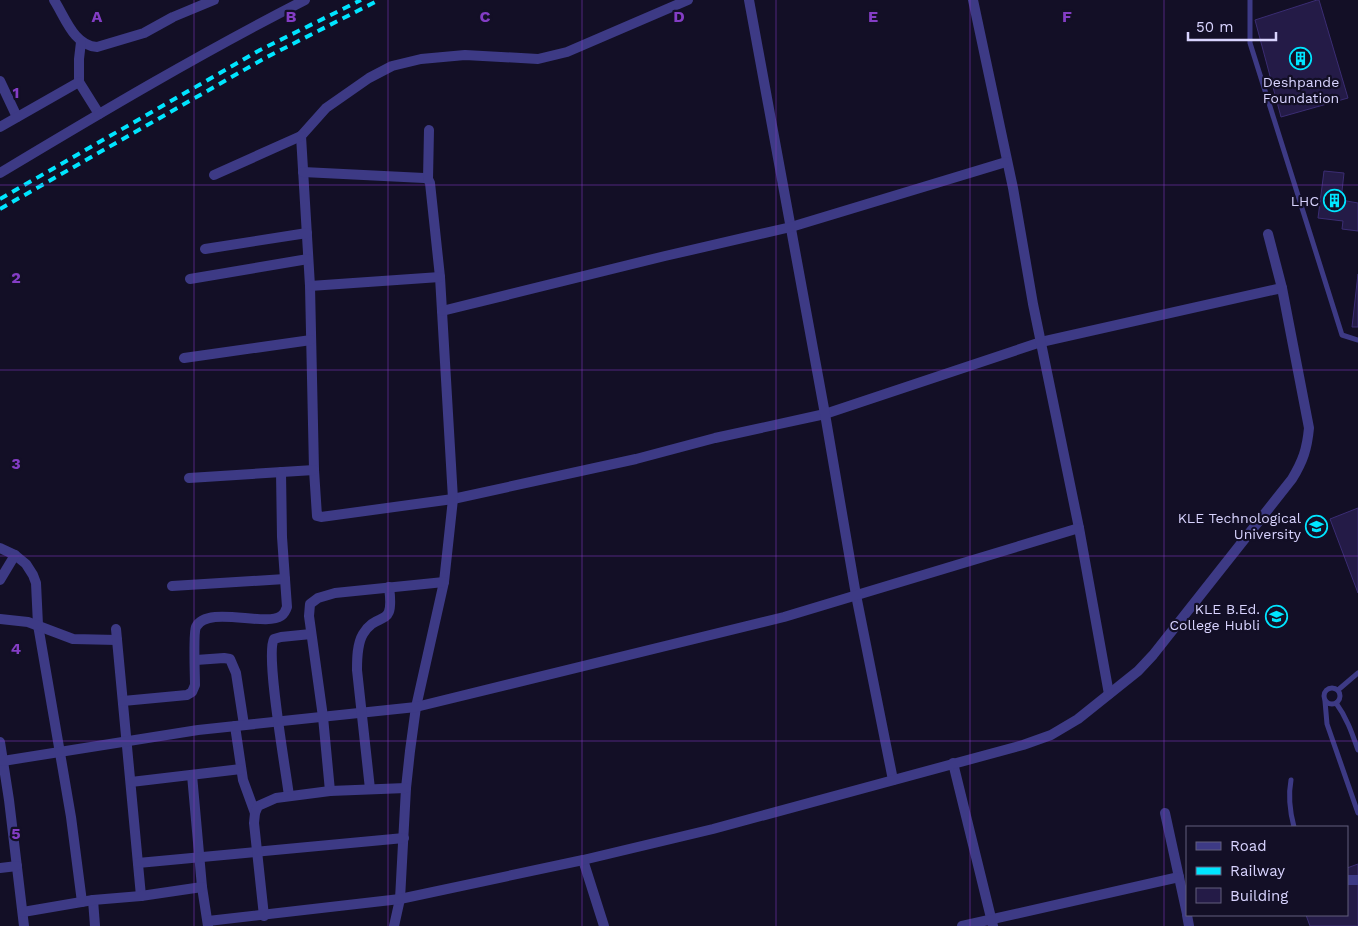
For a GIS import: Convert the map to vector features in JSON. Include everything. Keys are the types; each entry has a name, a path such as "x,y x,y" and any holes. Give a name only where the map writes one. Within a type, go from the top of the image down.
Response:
{"street":[{"path":"54,0 74,34 89,46 97,47 144,34 173,17 214,0"},
{"path":"0,173 99,114 305,0"},
{"path":"214,175 301,136 326,108 368,78 392,66 421,59 465,55 538,59 552,56 567,52 688,0"},
{"path":"749,0 825,414 856,595 893,780"},
{"path":"972,0 1079,528 1109,694"},
{"path":"82,42 79,59 79,82 99,114"},
{"path":"0,81 17,117"},
{"path":"0,127 79,82"},
{"path":"394,926 400,900 406,788 416,707 444,582 453,499 440,277 428,179 429,130"},
{"path":"301,136 310,286 314,470 316,512 319,517 453,499 636,459 715,438 825,414 1041,342 1282,288"},
{"path":"442,311 791,227 1006,162"},
{"path":"303,172 428,179"},
{"path":"205,249 307,233"},
{"path":"192,775 202,887 208,924 400,900 583,860 893,780 1023,745 1051,735 1078,719 1138,671 1153,655 1292,479 1300,466 1307,449 1309,428 1282,288 1268,234"},
{"path":"190,278 308,258"},
{"path":"310,286 440,277"},
{"path":"184,358 311,340"},
{"path":"189,478 314,470"},
{"path":"123,701 187,695 192,692 195,685 196,660 194,633 200,622 219,618 268,619 281,616 287,606 282,537 281,472"},
{"path":"3,761 190,731 416,707 784,617 1079,528"},
{"path":"0,548 15,555 26,564 33,575 38,595 38,625 76,853 95,926"},
{"path":"0,580 15,555"},
{"path":"172,586 285,579"},
{"path":"330,792 323,717 309,616 310,604 318,598 335,593 444,582"},
{"path":"370,789 357,670 360,641 370,626 390,612 389,588"},
{"path":"0,620 22,620 74,639 117,640"},
{"path":"116,629 142,896"},
{"path":"289,796 272,663 272,643 274,639 281,637 311,634"},
{"path":"196,660 224,658 230,660 234,665 239,686 242,769 246,793 255,813 256,853 264,916"},
{"path":"0,742 24,926"},
{"path":"953,763 992,922"},
{"path":"131,782 242,769"},
{"path":"255,813 258,806 276,798 330,792 406,788"},
{"path":"1166,813 1186,909"},
{"path":"138,863 404,838"},
{"path":"583,860 604,926"},
{"path":"0,868 17,866"},
{"path":"962,926 992,922 1179,877"},
{"path":"23,912 87,901 142,896 202,887"}],"lane":[{"path":"1250,0 1250,42 1339,326 1342,335 1358,340"},
{"path":"1338,690 1358,673"},
{"path":"1338,690 1328,688 1324,693 1327,724 1358,813"},
{"path":"1336,703 1340,696 1338,690"},
{"path":"1325,701 1330,704 1336,703"},
{"path":"1336,703 1343,713 1358,750"},
{"path":"1291,780 1289,790 1294,826"}],"building":[{"name":"Deshpande Foundation","path":"1319,0 1348,98 1281,117 1255,20"},
{"name":"LHC","path":"1324,171 1344,173 1341,200 1358,203 1358,231 1342,229 1343,221 1318,218"},
{"path":"1358,274 1358,327 1352,327"},
{"path":"1358,508 1358,593 1330,519"},
{"path":"1358,864 1358,926 1310,926 1306,916 1348,916 1348,868"}],"railway":[{"path":"0,199 260,50 361,0"},
{"path":"0,209 265,58 379,0"}],"place":[{"name":"Deshpande Foundation","path":"1301,59"},
{"name":"LHC","path":"1335,201"},
{"name":"KLE Technological University","path":"1317,526"},
{"name":"KLE B.Ed. College Hubli","path":"1276,617"}]}
